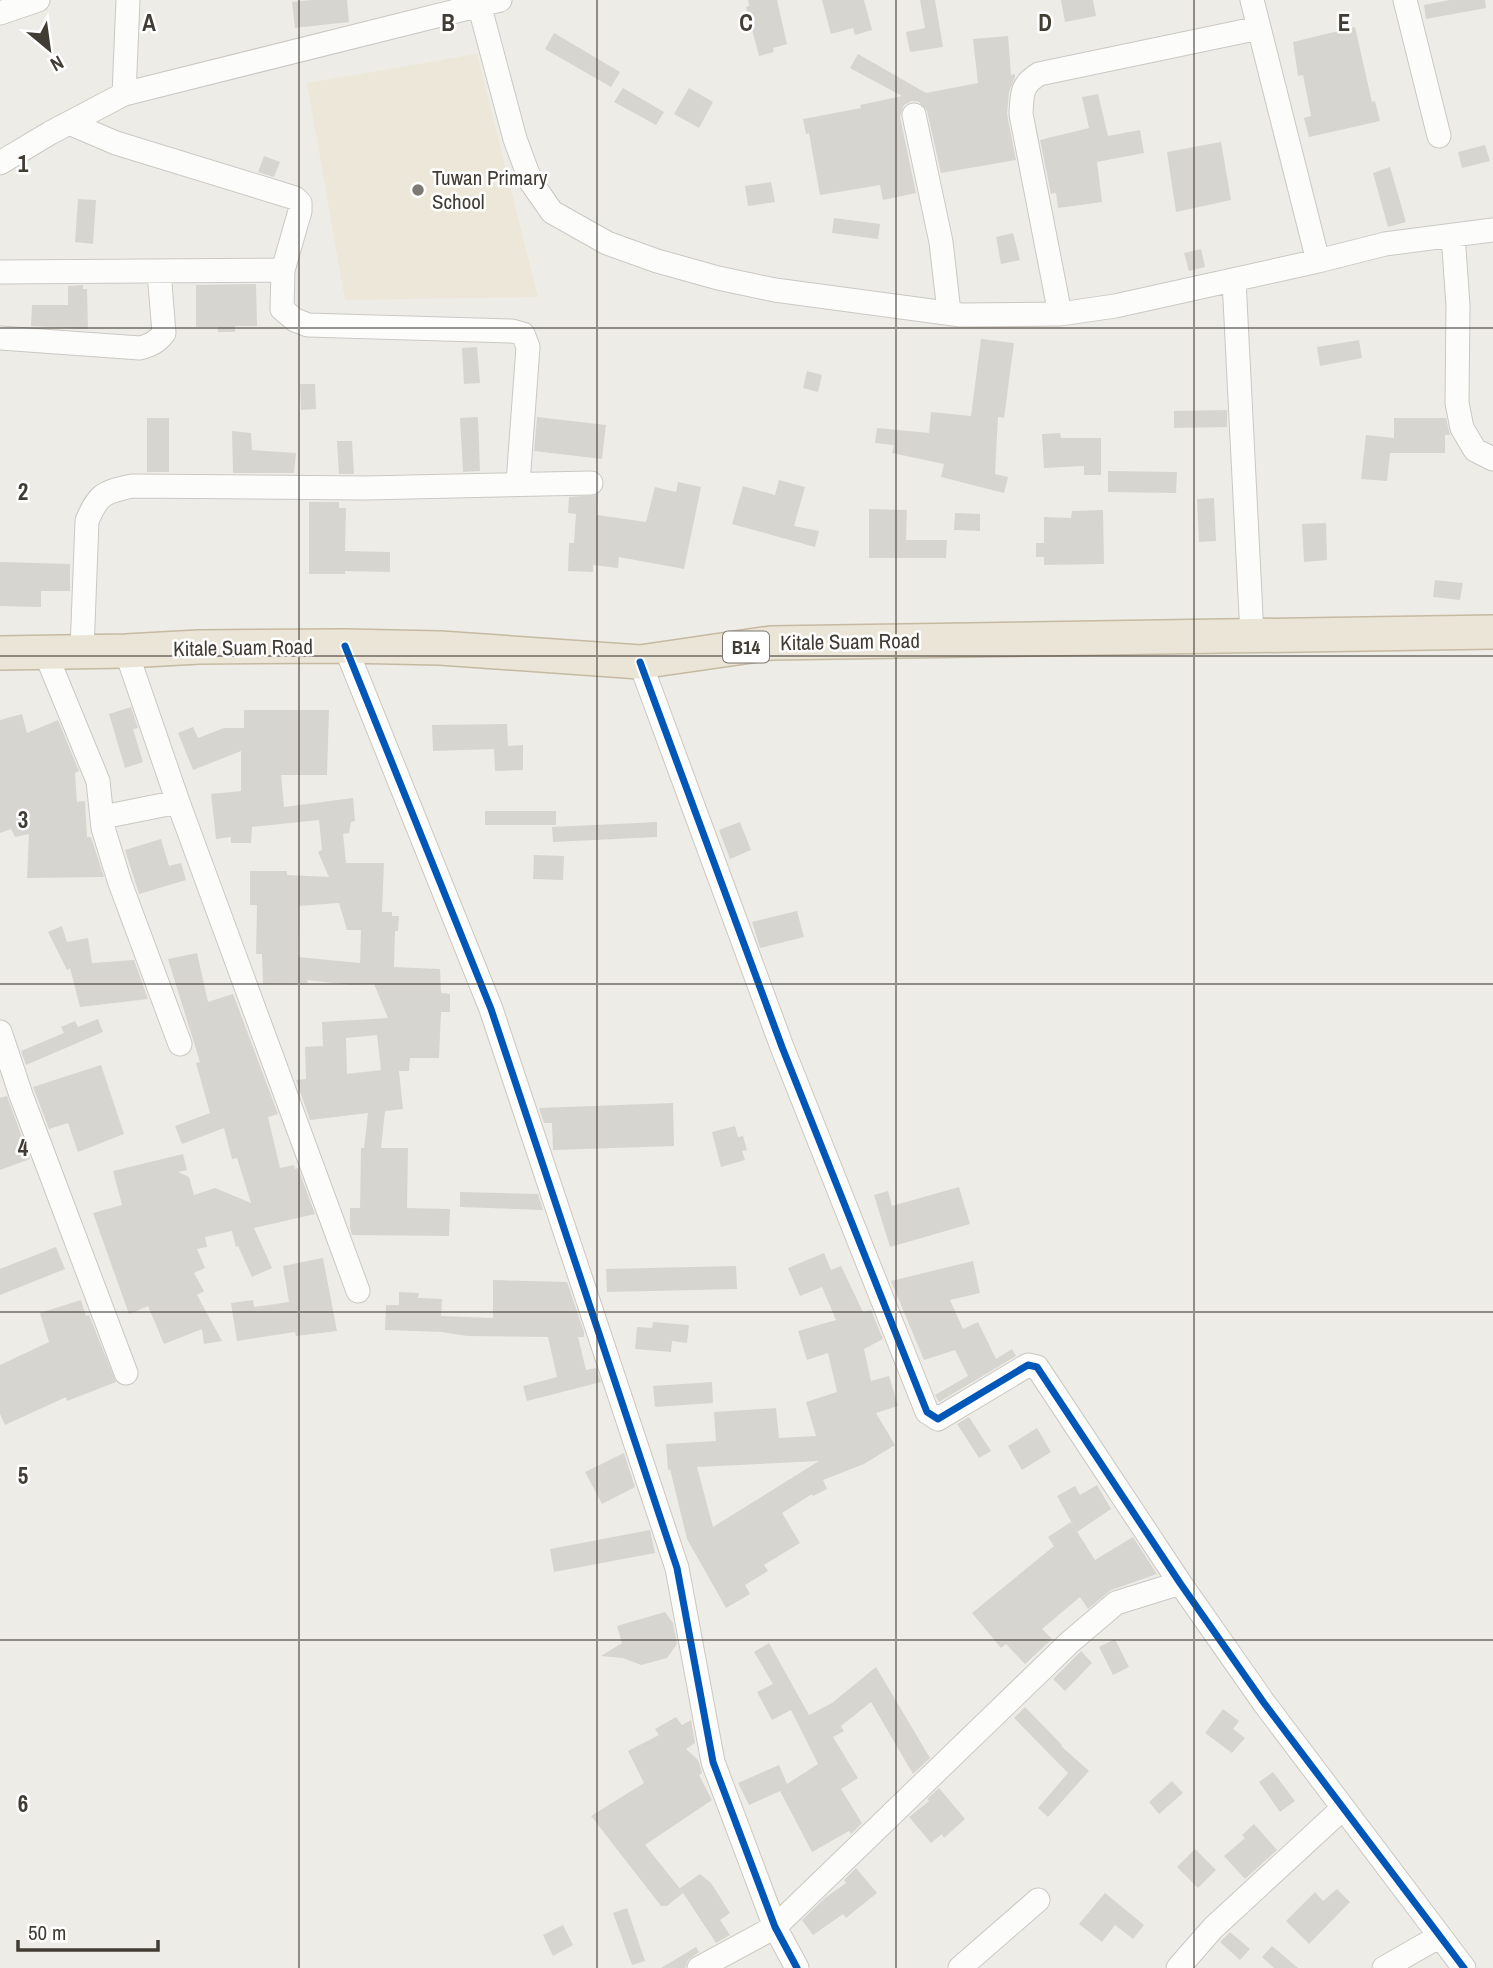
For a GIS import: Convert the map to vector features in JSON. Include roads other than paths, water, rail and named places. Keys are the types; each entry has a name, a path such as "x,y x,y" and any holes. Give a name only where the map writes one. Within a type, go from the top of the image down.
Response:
{"highway":[{"name":"Kitale Suam Road","path":"0,653 345,646 440,648 640,663 771,643 1493,632"}],"street":[{"path":"0,13 38,0"},
{"path":"124,94 128,0"},
{"path":"1252,0 1318,261"},
{"path":"1405,0 1440,136"},
{"path":"0,163 124,94 490,2 515,139 531,182 552,212 607,243 657,261 718,278 775,290 949,312 990,316 1060,314 1115,306 1385,244 1493,230"},
{"path":"1060,314 1021,114 1022,94 1028,80 1038,74 1259,28"},
{"path":"914,115 941,242 949,312"},
{"path":"69,123 116,143 295,198 300,203 300,211 283,270 282,309 295,320 308,325 512,331 523,334 528,347 518,483"},
{"path":"1453,234 1458,305 1457,403 1462,428 1475,450 1493,459"},
{"path":"0,272 283,270"},
{"path":"0,338 140,348 149,345 158,341 164,333 159,272"},
{"path":"1234,280 1252,635"},
{"path":"82,650 87,521 94,502 108,491 132,486 366,488 590,483"},
{"path":"345,646 500,1034 677,1568 713,1762 775,1927 797,1968"},
{"path":"45,652 98,781 103,828 120,883 180,1044"},
{"path":"126,652 178,802 358,1291"},
{"path":"640,663 782,1047 927,1412 938,1419 1028,1365 1037,1367 1180,1583 1342,1809 1464,1968"},
{"path":"103,817 178,802"},
{"path":"0,1032 21,1095 126,1373"},
{"path":"699,1968 775,1927 1070,1642 1116,1603 1180,1583"},
{"path":"1178,1968 1213,1928 1342,1809"},
{"path":"960,1968 1038,1900"},
{"path":"1384,1968 1440,1936"}],"place":[{"name":"Tuwan Primary School","path":"418,190"}]}
